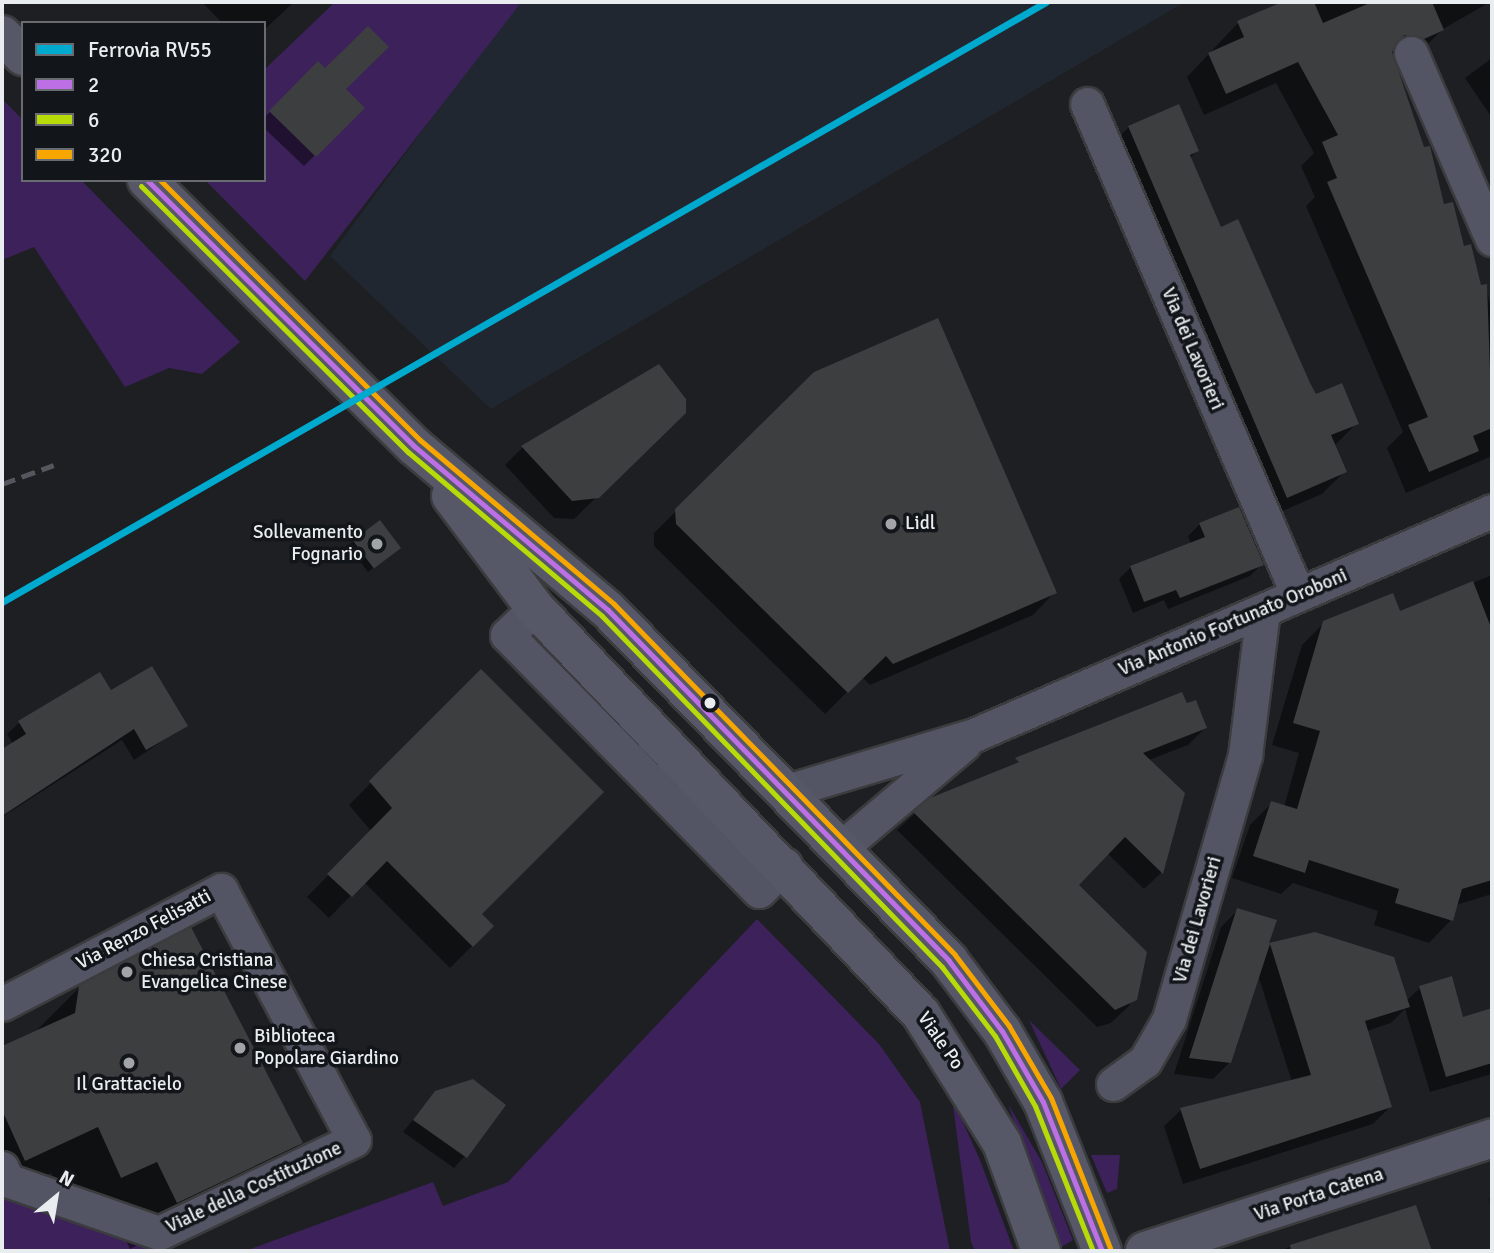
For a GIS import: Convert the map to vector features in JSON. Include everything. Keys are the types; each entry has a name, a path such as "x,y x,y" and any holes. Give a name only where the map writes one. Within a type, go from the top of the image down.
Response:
{"main road":[{"path":"2,35 21,54"},
{"name":"Viale Po","path":"149,182 414,446 608,610 842,847 948,961 1002,1031 1059,1135 1102,1251"},
{"name":"Viale Po","path":"414,446 535,608 794,874 914,1004 963,1072 1002,1143 1041,1251"},
{"name":"Via Antonio Fortunato Oroboni","path":"794,874 842,847"},
{"name":"Via Porta Catena","path":"1145,1251 1492,1138"}],"street":[{"path":"1411,53 1492,239"},
{"name":"Via dei Lavorieri","path":"1087,104 1298,595"},
{"name":"Via Antonio Fortunato Oroboni","path":"787,792 974,735 1492,511"},
{"name":"Via dei Lavorieri","path":"1113,1084 1145,1061 1169,1019 1245,755 1263,610"},
{"name":"Via Antonio Fortunato Oroboni","path":"842,847 974,735"},
{"name":"Via Renzo Felisatti","path":"2,1004 221,890 354,1140"},
{"name":"Viale della Costituzione","path":"2,1168 7,1181 159,1233 354,1140"}],"shaded area":[{"path":"335,2 520,4 305,281 207,182 266,182 266,68"},
{"path":"517,2 1185,2 491,409 330,256"},
{"path":"2,99 21,118 21,182 83,182 240,342 202,374 169,368 125,387 34,247 2,260"},
{"path":"757,919 879,1044 920,1102 950,1251 245,1251 433,1182 443,1206 508,1182"},
{"path":"1029,1020 1080,1070 1061,1089"},
{"path":"952,1098 980,1160 1014,1251 975,1251 971,1242"},
{"path":"1008,1104 1042,1162 1073,1240 1058,1249"},
{"path":"1091,1155 1120,1155 1117,1189 1107,1193"},
{"path":"2,1192 173,1251 2,1251"}],"building":[{"path":"1282,2 1314,2 1323,23 1372,2 1432,2 1444,30 1424,39 1404,35 1392,52 1424,147 1430,146 1444,204 1453,202 1464,246 1471,244 1481,285 1487,284 1492,428 1473,436 1479,451 1429,472 1408,425 1428,417 1327,182 1337,178 1322,142 1338,135 1298,62 1226,94 1208,53 1244,37 1237,21"},
{"path":"368,26 389,47 346,89 365,108 316,157 269,111 318,61 325,68"},
{"path":"1179,104 1199,151 1190,155 1221,227 1238,219 1316,394 1342,383 1359,424 1331,435 1347,472 1287,498 1128,126"},
{"name":"Lidl","path":"938,318 1057,593 893,664 886,656 848,693 676,524 675,509 814,372"},
{"path":"659,364 686,399 686,413 599,498 572,501 521,446"},
{"path":"1239,507 1264,565 1180,598 1176,590 1144,602 1130,566 1205,537 1199,523"},
{"name":"Sollevamento Fognario","path":"380,520 401,548 374,568 353,540"},
{"path":"1473,581 1492,630 1492,880 1462,889 1453,921 1395,903 1399,889 1309,860 1305,873 1253,856 1271,801 1297,809 1320,731 1293,723 1323,621 1393,593 1400,611"},
{"path":"152,666 188,726 146,750 134,729 2,816 2,749 26,734 18,721 100,672 111,690"},
{"path":"481,669 604,792 482,914 494,926 473,947 387,861 352,897 327,874 392,808 369,781"},
{"path":"1182,692 1187,703 1196,700 1207,728 1143,753 1185,793 1163,874 1125,837 1079,885 1147,952 1137,1000 1115,1010 913,812 930,798 1019,762 1015,758"},
{"path":"1237,908 1277,920 1269,943 1315,932 1394,957 1410,1007 1365,1021 1392,1107 1200,1169 1180,1108 1311,1075 1270,944 1231,1063 1189,1058"},
{"name":"Il Grattacielo","path":"191,927 303,1143 177,1203 157,1162 121,1178 98,1127 25,1161 2,1110 2,1046 75,1013 79,986"},
{"path":"1452,976 1463,1017 1492,1008 1492,1063 1446,1077 1419,986"},
{"path":"473,1079 506,1105 467,1158 413,1120 435,1091"},
{"path":"1416,1205 1432,1251 1291,1251 1290,1245"}],"railway":[{"path":"2,484 54,465"}],"rail line":[{"name":"RV55","path":"2,602 1046,2"}],"transit line":[{"name":"2","path":"149,182 414,446 608,610 949,961 1002,1031 1043,1102 1102,1251"},
{"name":"320","path":"162,182 420,440 614,604 955,955 1009,1026 1051,1098 1110,1248"},
{"name":"6","path":"141,186 408,452 602,616 942,967 995,1036 1035,1106 1093,1251"}],"place":[{"name":"Lidl","path":"891,524"},
{"name":"Sollevamento Fognario","path":"377,544"},
{"name":"Chiesa Cristiana Evangelica Cinese","path":"127,972"},
{"name":"Biblioteca Popolare Giardino","path":"240,1048"},
{"name":"Il Grattacielo","path":"129,1063"}]}
